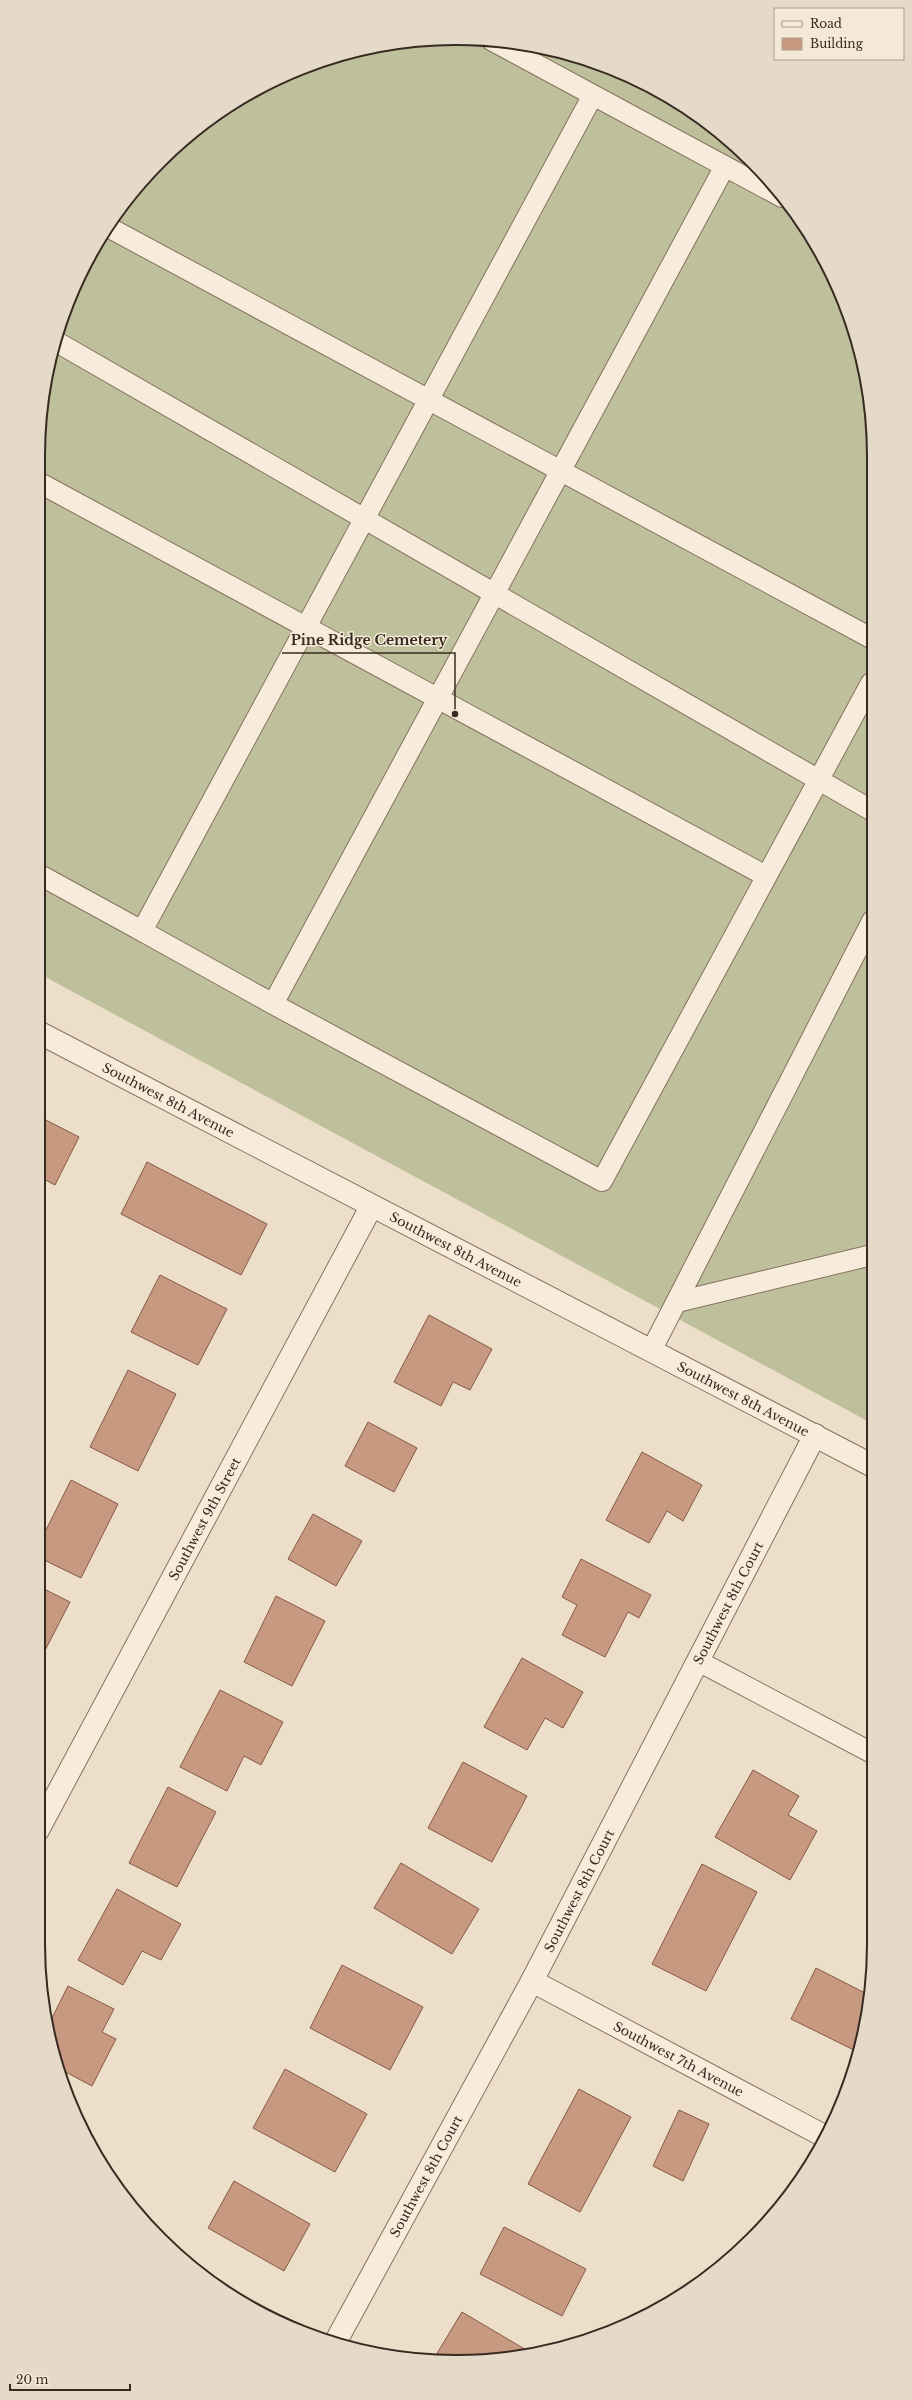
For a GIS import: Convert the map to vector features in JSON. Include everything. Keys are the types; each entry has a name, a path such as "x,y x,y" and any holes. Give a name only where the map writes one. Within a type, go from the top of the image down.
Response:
{"street":[{"name":"Southwest 8th Avenue","path":"45,1036 867,1463"},
{"name":"Southwest 9th Street","path":"45,1817 371,1206"},
{"name":"Southwest 8th Court","path":"338,2337 532,1981 815,1435"},
{"name":"Southwest 7th Avenue","path":"532,1981 821,2134"}],"lane":[{"path":"507,49 769,190"},
{"path":"142,931 593,95"},
{"path":"273,1004 725,166"},
{"path":"113,230 867,636"},
{"path":"61,344 867,808"},
{"path":"45,486 766,876"},
{"path":"45,878 273,1004 602,1181 867,690"},
{"path":"651,1351 867,931"},
{"path":"677,1302 867,1256"},
{"path":"698,1661 867,1750"}],"green space":[{"path":"456,45 483,46 536,53 562,59 613,76 638,87 684,114 727,147 747,165 782,206 798,228 825,274 836,299 853,350 859,376 866,429 867,456 867,1421 45,977 45,456 49,402 59,350 76,299 87,274 114,228 147,185 165,165 185,147 228,114 274,87 299,76 350,59 376,53 429,46"}],"building":[{"path":"45,1120 79,1137 55,1185 45,1180"},
{"path":"147,1162 267,1224 241,1275 121,1214"},
{"path":"160,1275 227,1309 198,1365 131,1332"},
{"path":"429,1315 492,1349 470,1390 453,1382 441,1406 394,1382"},
{"path":"128,1370 176,1394 138,1471 90,1447"},
{"path":"368,1422 417,1448 394,1492 345,1466"},
{"path":"642,1452 702,1485 683,1521 667,1511 649,1543 606,1520"},
{"path":"71,1480 118,1504 81,1578 45,1560 45,1532"},
{"path":"313,1514 362,1541 336,1586 288,1559"},
{"path":"581,1559 651,1595 639,1618 628,1612 605,1657 562,1635 577,1605 562,1597"},
{"path":"45,1590 70,1602 45,1650"},
{"path":"276,1596 325,1621 292,1686 244,1662"},
{"path":"522,1658 583,1692 563,1728 545,1718 527,1750 484,1727"},
{"path":"220,1690 283,1722 261,1765 244,1756 227,1791 180,1767"},
{"path":"463,1762 527,1796 492,1862 428,1828"},
{"path":"753,1770 799,1796 788,1815 817,1831 790,1880 715,1837"},
{"path":"168,1787 216,1812 177,1887 129,1863"},
{"path":"401,1863 479,1909 452,1954 374,1908"},
{"path":"702,1864 757,1892 706,1991 652,1964"},
{"path":"117,1889 181,1924 161,1960 142,1951 123,1985 78,1960"},
{"path":"342,1965 423,2007 390,2070 310,2028"},
{"path":"816,1968 864,1992 853,2050 791,2019"},
{"path":"68,1986 114,2009 102,2032 116,2039 92,2086 66,2072 52,2018"},
{"path":"285,2069 367,2114 335,2172 253,2128"},
{"path":"579,2089 631,2117 580,2212 528,2184"},
{"path":"679,2110 709,2124 683,2181 653,2166"},
{"path":"234,2181 310,2224 284,2271 208,2228"},
{"path":"504,2227 586,2269 562,2316 480,2274"},
{"path":"462,2312 524,2349 483,2354 436,2354"}],"place":[{"name":"Pine Ridge Cemetery","path":"455,714"}]}
